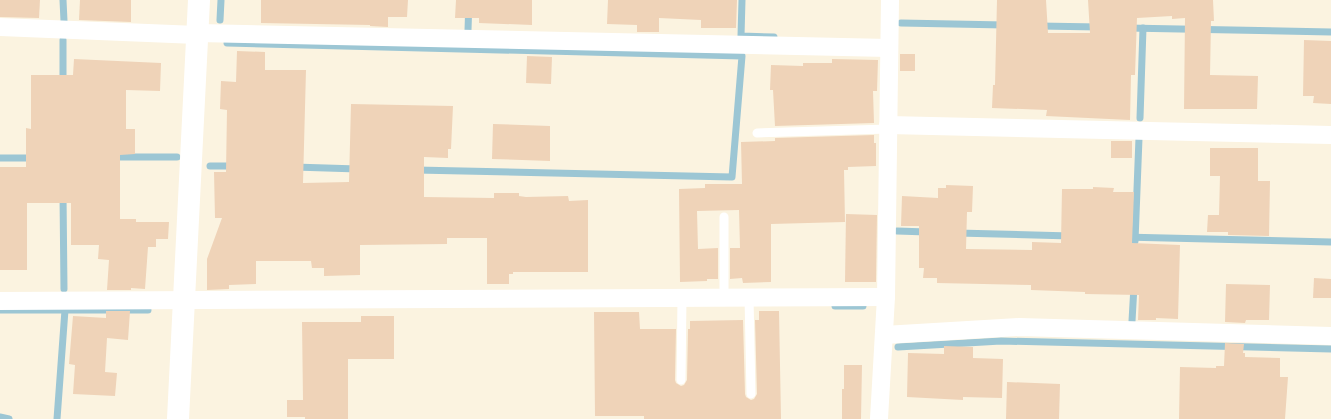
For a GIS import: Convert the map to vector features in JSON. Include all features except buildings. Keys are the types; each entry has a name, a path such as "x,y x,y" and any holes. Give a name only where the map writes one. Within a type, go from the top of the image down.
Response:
{"street":[{"path":"178,419 199,0"},
{"path":"879,419 886,297 890,0"},
{"path":"0,27 198,34 890,48"},
{"path":"888,127 1331,135"},
{"path":"0,301 886,297"},
{"path":"884,335 1019,327 1331,336"}],"lane":[{"path":"757,133 888,127"},
{"path":"724,217 724,298"},
{"path":"749,297 751,394"},
{"path":"681,380 682,298"}],"waterway":[{"path":"63,0 64,21"},
{"path":"220,20 221,0"},
{"path":"468,30 469,0"},
{"path":"742,0 741,36 774,37"},
{"path":"901,23 1005,25"},
{"path":"1039,26 1099,27"},
{"path":"1127,28 1331,32"},
{"path":"1140,118 1143,28"},
{"path":"63,40 63,83"},
{"path":"227,43 742,56 732,177 416,170"},
{"path":"1135,241 1139,138"},
{"path":"111,157 177,157"},
{"path":"0,158 35,158"},
{"path":"210,166 236,166"},
{"path":"294,167 358,169"},
{"path":"63,194 64,289"},
{"path":"897,231 927,232"},
{"path":"957,233 1071,236"},
{"path":"1123,237 1331,242"},
{"path":"1132,321 1134,286"},
{"path":"835,306 863,306"},
{"path":"0,310 148,310"},
{"path":"57,419 65,310"},
{"path":"898,347 1001,341 1331,349"},
{"path":"0,417 9,419"}]}
